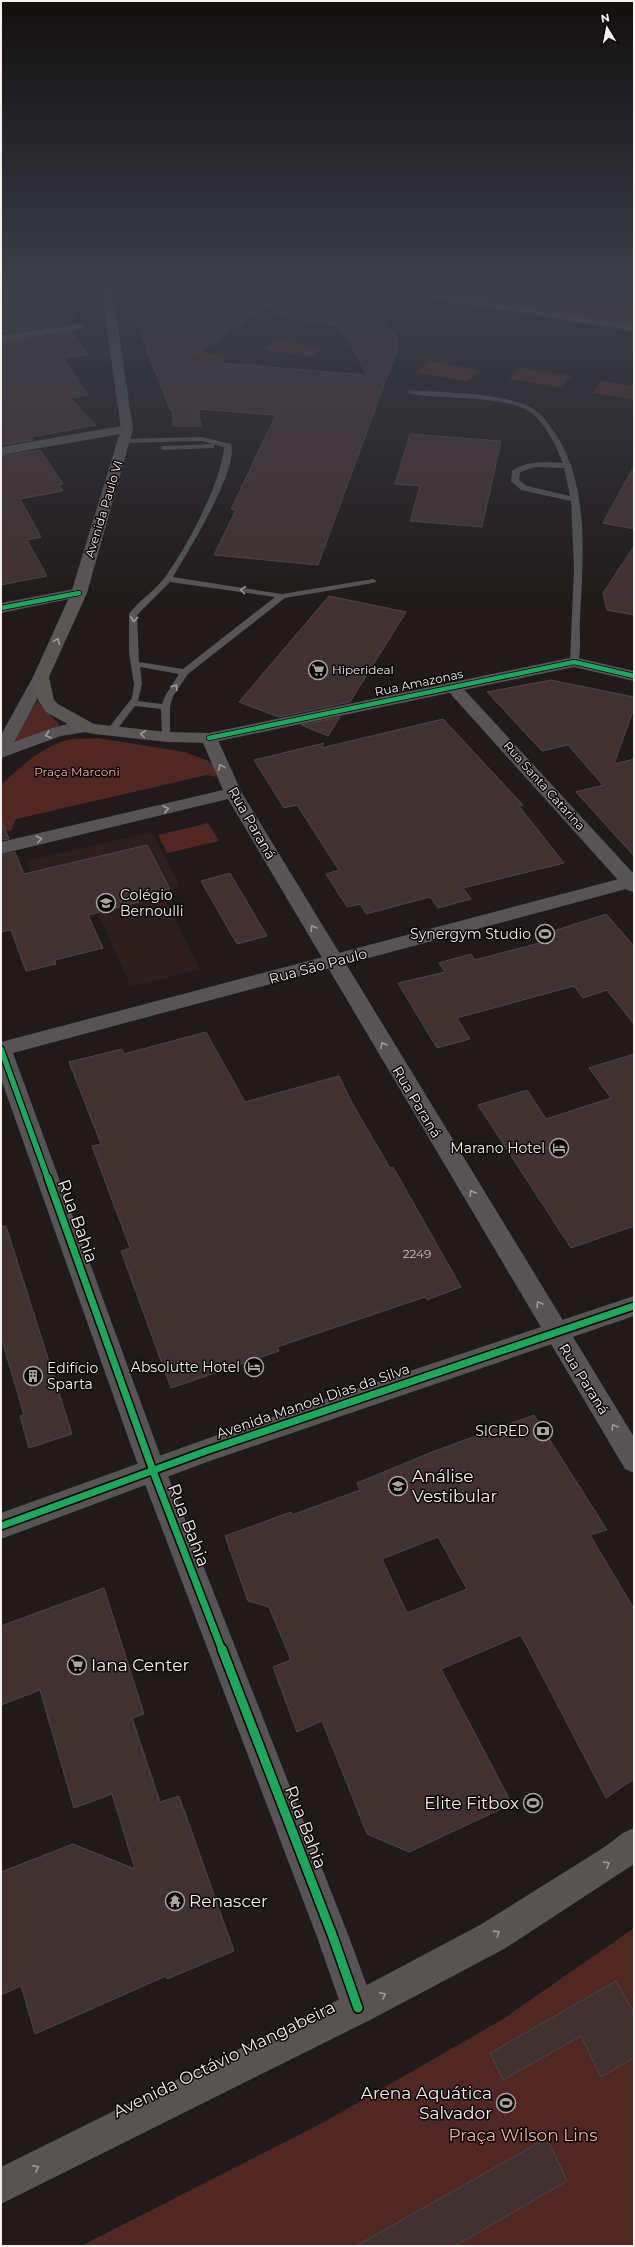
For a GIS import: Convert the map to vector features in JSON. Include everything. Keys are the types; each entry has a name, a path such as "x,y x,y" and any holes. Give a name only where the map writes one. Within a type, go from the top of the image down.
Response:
{"main road":[{"name":"Avenida Paulo VI","path":"41,677 79,593 125,439 119,393"},
{"name":"Rua Amazonas","path":"86,727 167,737 209,738 574,662 634,676"},
{"path":"41,677 46,700 52,708 86,727"},
{"name":"Avenida Manoel Dias da Silva","path":"1,1526 206,1451 554,1331 634,1306"},
{"name":"Avenida Octávio Mangabeira","path":"1,2186 358,2008 492,1936 614,1859 634,1844"}],"street":[{"path":"1,451 125,439"},
{"path":"1,608 79,593"},
{"name":"Avenida Paulo VI","path":"1,750 41,677"},
{"name":"Rua Santa Catarina","path":"453,687 633,883"},
{"name":"Rua Amazonas","path":"1,753 57,732 86,727"},
{"name":"Rua Paraná","path":"209,738 234,793 333,962 554,1331 634,1461"},
{"path":"1,848 234,793"},
{"name":"Rua São Paulo","path":"1,1049 633,883"},
{"name":"Rua Bahia","path":"1,1049 153,1471 330,1930 358,2008"}],"lane":[{"path":"420,393 502,400 528,408 538,415 552,432 564,452 574,500 578,534 578,599 574,662"},
{"path":"112,730 133,703 138,684 135,664 133,614 168,579 208,508 221,475 228,447 227,445 220,444 197,448 125,439"},
{"path":"568,466 542,465 522,468 516,471 516,481 524,488 574,500"},
{"path":"168,579 282,596 373,581"},
{"path":"167,737 165,707 169,696 185,672 282,596"},
{"path":"135,664 185,672"},
{"path":"133,703 165,707"}],"shaded area":[{"name":"Colégio Bernoulli","path":"152,832 180,887 161,891 200,969 131,987 99,915 53,926 26,861"}],"green space":[{"path":"592,393 634,393 634,400"},
{"path":"37,701 60,725 11,744"},
{"name":"Praça Marconi","path":"98,738 184,752 209,761 219,772 217,777 207,775 16,819 11,831 1,831 1,785 34,757 53,745 73,739"},
{"path":"208,823 219,841 167,853 158,835"},
{"name":"Praça Wilson Lins","path":"634,1928 634,2246 81,2246 326,2121 503,2019"}],"building":[{"path":"1,393 86,393 88,395 70,398 96,425 31,437 33,440 1,445"},
{"path":"163,393 381,393 318,565 214,555 236,510 231,509 276,415 198,409 201,426 173,426 173,409 170,410"},
{"path":"410,434 501,441 482,527 410,521 420,486 395,484"},
{"path":"40,450 63,484 59,485 63,491 20,499 41,537 27,540 47,576 1,585 1,456"},
{"path":"634,466 634,529 603,523"},
{"path":"634,546 634,615 607,610 603,593"},
{"name":"Hiperideal","path":"329,596 406,612 350,702 279,717 239,702"},
{"path":"551,680 634,697 634,708 614,764 634,759 634,856 576,792 603,785 568,745 542,751 487,692"},
{"path":"340,717 328,736 301,725"},
{"path":"443,719 523,805 519,806 564,863 463,888 471,899 438,908 430,897 366,914 360,904 347,907 326,874 339,870 297,805 284,808 254,760 324,743 321,748"},
{"path":"1,820 9,839 1,840"},
{"path":"147,845 170,889 136,897 139,902 88,915 103,948 55,960 56,964 26,971 11,930 1,932 1,855 15,852 24,874"},
{"path":"230,873 267,936 237,944 201,881"},
{"path":"606,914 634,946 634,1024 607,990 583,998 574,986 457,1018 470,1039 437,1048 398,983 445,972 439,963 471,954 475,960 539,943 535,937"},
{"path":"206,1032 245,1102 339,1076 352,1103 390,1168 393,1167 461,1287 427,1300 425,1297 277,1347 279,1351 171,1388 121,1251 130,1248 92,1146 101,1144 69,1062 122,1049 124,1054"},
{"name":"Marano Hotel","path":"634,1054 634,1226 571,1248 478,1105 527,1090 546,1119 611,1098 589,1068"},
{"name":"Edifício Sparta","path":"6,1226 72,1434 29,1448 20,1416 24,1415 1,1337 1,1227"},
{"path":"534,1415 607,1530 590,1535 634,1609 634,1779 606,1798 521,1635 441,1669 512,1804 409,1852 367,1834 322,1721 297,1732 273,1667 291,1660 269,1607 248,1601 225,1536 291,1512 292,1515 360,1490 357,1483 432,1452","holes":["438,1537 467,1589 407,1613 382,1559"]},
{"path":"104,1588 144,1714 132,1718 160,1802 179,1796 234,1951 167,1979 166,1976 35,2034 21,1986 1,1995 1,1872 73,1844 135,1869 112,1794 74,1808 40,1690 1,1705 1,1626"},
{"path":"616,1981 634,2013 634,2058 601,2077 581,2036 503,2080 490,2053"},
{"path":"547,2138 567,2181 455,2246 356,2246"}],"cycle path":[{"path":"1,608 79,593"},
{"path":"209,738 574,662 634,676"},
{"path":"1,1049 153,1471 333,1937 358,2008"},
{"path":"1,1526 206,1451 634,1306"}],"place":[{"name":"Hiperideal","path":"318,670"},
{"name":"Colégio Bernoulli","path":"106,903"},
{"name":"Synergym Studio","path":"545,934"},
{"name":"Marano Hotel","path":"559,1148"},
{"name":"Absolutte Hotel","path":"254,1367"},
{"name":"Edifício Sparta","path":"33,1376"},
{"name":"SICRED","path":"543,1431"},
{"name":"Análise Vestibular","path":"398,1486"},
{"name":"Iana Center","path":"77,1665"},
{"name":"Elite Fitbox","path":"533,1803"},
{"name":"Renascer","path":"175,1901"},
{"name":"Arena Aquática Salvador","path":"506,2103"}]}
